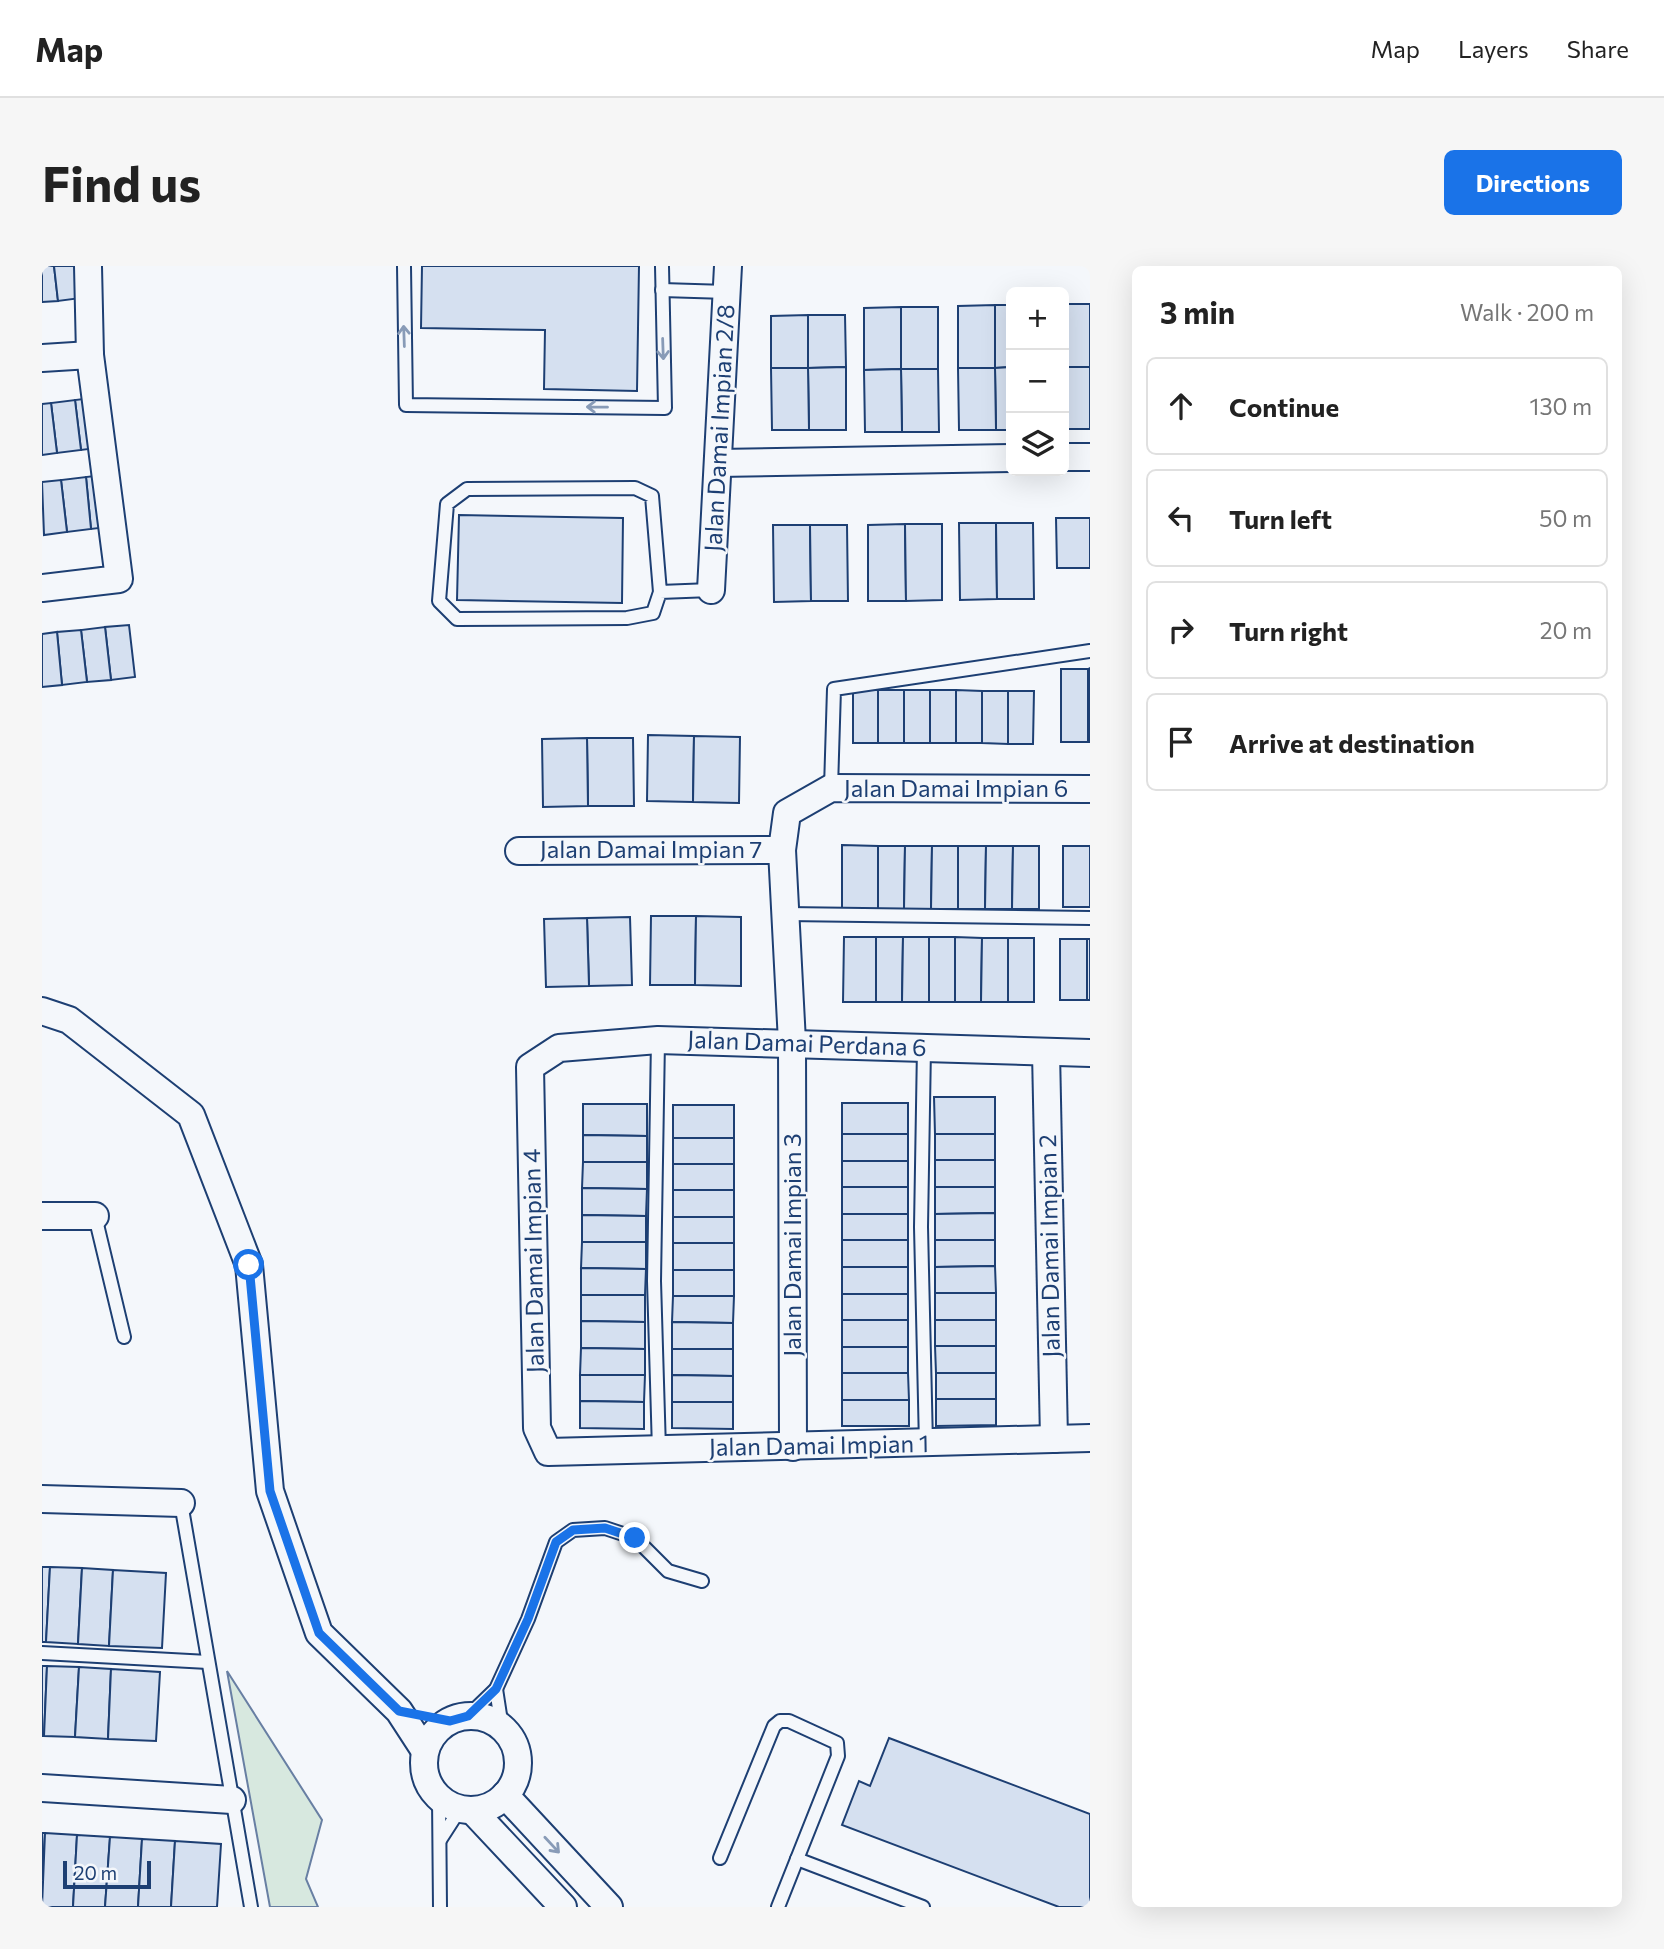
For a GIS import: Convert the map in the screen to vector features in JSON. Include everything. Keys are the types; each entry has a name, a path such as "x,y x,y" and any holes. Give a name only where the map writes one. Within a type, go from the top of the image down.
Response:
{"street":[{"path":"42,588 119,579 90,355 88,266"},
{"name":"Jalan Damai Impian 2/8","path":"711,590 728,266"},
{"path":"42,358 90,355"},
{"path":"1069,457 1090,457"},
{"path":"718,463 1006,458"},
{"name":"Jalan Damai Impian 6","path":"787,813 831,788 1090,789"},
{"name":"Jalan Damai Impian 3","path":"787,813 782,850 792,1042 793,1447"},
{"name":"Jalan Damai Impian 7","path":"519,851 782,850"},
{"path":"42,1012 69,1020 191,1115 249,1265 270,1491 319,1633 399,1711 425,1751"},
{"name":"Jalan Damai Perdana 6","path":"530,1067 559,1048 658,1040 1090,1053"},
{"name":"Jalan Damai Impian 2","path":"1046,1052 1054,1439"},
{"name":"Jalan Damai Impian 4","path":"530,1067 537,1428 548,1452"},
{"path":"42,1216 95,1216"},
{"name":"Jalan Damai Impian 1","path":"548,1452 1090,1438"},
{"path":"42,1499 181,1503"},
{"path":"399,1711 492,1721 502,1728 517,1753 514,1783 505,1795 485,1808 457,1806"},
{"path":"459,1718 439,1728 425,1751 425,1776 563,1907"},
{"path":"42,1788 232,1800"},
{"path":"505,1795 609,1907"}],"lane":[{"path":"404,266 406,405 665,408 662,266"},
{"path":"662,290 727,292"},
{"path":"635,488 653,496 660,592 653,613 627,618 457,619 439,601 447,504 467,489 635,488"},
{"path":"660,592 711,590"},
{"path":"831,788 834,689 1090,651"},
{"path":"786,914 1090,918"},
{"path":"658,1040 654,1280 659,1450"},
{"path":"924,1046 921,1227 926,1444"},
{"path":"95,1216 124,1337"},
{"path":"181,1503 251,1907"},
{"path":"459,1718 496,1689 528,1619 556,1542 573,1530 605,1528 635,1538 668,1571 702,1581"},
{"path":"42,1653 208,1662"},
{"path":"496,1689 502,1728"},
{"path":"720,1858 774,1726 780,1721 789,1721 837,1743 838,1756 778,1907"},
{"path":"440,1907 440,1840 457,1806"},
{"path":"440,1840 457,1806"},
{"path":"797,1859 923,1907"}],"shaded area":[{"path":"227,1671 322,1820 306,1879 318,1907 270,1907"}],"building":[{"path":"42,266 54,266 58,301 42,302"},
{"path":"54,266 78,266 81,298 58,301"},
{"path":"422,266 639,266 637,391 544,389 545,330 421,328"},
{"path":"1069,304 1090,304 1090,367 1069,367"},
{"path":"995,305 1006,305 1006,367 995,368"},
{"path":"995,305 995,368 958,368 958,306"},
{"path":"901,307 901,369 864,370 864,308"},
{"path":"901,307 938,307 938,369 901,369"},
{"path":"808,315 808,368 771,368 771,316"},
{"path":"808,315 845,315 846,367 808,368"},
{"path":"846,367 846,430 809,430 808,368"},
{"path":"1006,367 1006,430 996,430 995,368"},
{"path":"1069,367 1090,367 1090,429 1069,429"},
{"path":"771,368 808,368 809,430 772,430"},
{"path":"958,368 995,368 996,430 959,430"},
{"path":"901,369 938,369 939,432 902,432"},
{"path":"901,369 902,432 865,432 864,370"},
{"path":"99,397 105,447 81,450 75,400"},
{"path":"75,400 81,450 57,453 51,403"},
{"path":"51,403 57,453 42,455 42,404"},
{"path":"110,474 116,526 91,529 86,477"},
{"path":"86,477 91,529 67,532 61,480"},
{"path":"61,480 67,532 44,535 42,482"},
{"path":"459,515 623,518 622,603 457,600"},
{"path":"1056,518 1090,518 1090,568 1057,568"},
{"path":"959,523 996,523 997,599 960,600"},
{"path":"996,523 1033,523 1034,599 997,599"},
{"path":"905,524 906,601 868,601 868,525"},
{"path":"905,524 942,524 942,600 906,601"},
{"path":"773,525 810,525 811,601 774,602"},
{"path":"810,525 847,525 848,601 811,601"},
{"path":"129,625 135,677 111,680 105,627"},
{"path":"105,627 111,680 87,682 81,630"},
{"path":"81,630 87,682 62,685 57,632"},
{"path":"57,632 62,685 42,687 42,634"},
{"path":"1090,668 1090,742 1088,742 1088,669"},
{"path":"1061,669 1088,669 1088,742 1061,742"},
{"path":"853,690 878,690 878,743 853,743"},
{"path":"878,690 904,690 904,743 878,743"},
{"path":"904,690 930,690 930,743 904,743"},
{"path":"930,690 956,690 956,743 930,743"},
{"path":"956,690 982,691 982,743 956,743"},
{"path":"982,691 1008,691 1008,744 982,743"},
{"path":"1008,691 1034,691 1033,744 1008,744"},
{"path":"648,735 694,736 693,802 647,801"},
{"path":"694,736 740,737 739,803 693,802"},
{"path":"587,738 633,738 634,806 588,806"},
{"path":"587,738 588,806 543,807 542,739"},
{"path":"842,845 878,846 878,909 842,909"},
{"path":"878,846 905,846 904,909 878,909"},
{"path":"905,846 932,846 931,909 904,909"},
{"path":"932,846 958,846 958,909 931,909"},
{"path":"958,846 986,846 985,909 958,909"},
{"path":"986,846 1013,846 1012,909 985,909"},
{"path":"1013,846 1039,846 1039,909 1012,909"},
{"path":"1063,846 1090,846 1090,907 1063,907"},
{"path":"651,916 696,916 695,985 650,985"},
{"path":"696,916 741,917 741,986 695,985"},
{"path":"630,917 632,985 589,986 587,918"},
{"path":"587,918 589,986 546,987 544,919"},
{"path":"844,937 876,937 876,1002 843,1002"},
{"path":"876,937 903,937 902,1002 876,1002"},
{"path":"903,937 929,937 929,1002 902,1002"},
{"path":"929,937 955,937 955,1002 929,1002"},
{"path":"955,937 982,938 981,1002 955,1002"},
{"path":"982,938 1008,938 1008,1002 981,1002"},
{"path":"1008,938 1034,938 1034,1002 1008,1002"},
{"path":"1060,939 1087,939 1087,1000 1060,1000"},
{"path":"1087,939 1090,939 1090,1000 1087,1000"},
{"path":"934,1097 995,1097 995,1134 935,1134"},
{"path":"842,1103 908,1103 908,1134 842,1134"},
{"path":"583,1104 647,1104 647,1136 583,1135"},
{"path":"673,1105 734,1105 734,1138 673,1138"},
{"path":"842,1134 908,1134 908,1161 842,1161"},
{"path":"935,1134 995,1134 995,1160 935,1160"},
{"path":"583,1135 647,1136 647,1162 583,1162"},
{"path":"673,1138 734,1138 734,1164 673,1164"},
{"path":"935,1160 995,1160 995,1187 935,1187"},
{"path":"842,1161 908,1161 908,1187 842,1187"},
{"path":"583,1162 647,1162 647,1189 582,1188"},
{"path":"673,1164 734,1164 734,1190 673,1190"},
{"path":"842,1187 908,1187 908,1214 842,1214"},
{"path":"935,1187 995,1187 995,1213 935,1214"},
{"path":"582,1188 647,1189 646,1216 582,1215"},
{"path":"673,1190 734,1190 734,1217 673,1217"},
{"path":"995,1213 995,1240 935,1240 935,1214"},
{"path":"842,1214 908,1214 908,1240 842,1240"},
{"path":"582,1215 646,1216 646,1242 582,1242"},
{"path":"673,1217 734,1217 734,1243 673,1243"},
{"path":"842,1240 908,1240 908,1267 842,1267"},
{"path":"935,1240 995,1240 995,1266 935,1267"},
{"path":"582,1242 646,1242 646,1269 581,1268"},
{"path":"673,1243 734,1243 734,1270 673,1270"},
{"path":"995,1266 996,1293 935,1293 935,1267"},
{"path":"842,1267 908,1267 908,1294 842,1294"},
{"path":"581,1268 646,1269 645,1295 581,1295"},
{"path":"673,1270 734,1270 734,1296 673,1296"},
{"path":"935,1293 996,1293 996,1320 935,1320"},
{"path":"842,1294 908,1294 908,1320 842,1320"},
{"path":"581,1295 645,1295 645,1322 581,1321"},
{"path":"673,1296 734,1296 733,1323 672,1322"},
{"path":"842,1320 908,1320 908,1347 842,1347"},
{"path":"935,1320 996,1320 996,1346 935,1346"},
{"path":"581,1321 645,1322 645,1349 581,1348"},
{"path":"672,1322 733,1323 733,1349 672,1349"},
{"path":"935,1346 996,1346 996,1373 936,1373"},
{"path":"842,1347 908,1347 908,1373 842,1373"},
{"path":"581,1348 645,1349 645,1375 580,1375"},
{"path":"672,1349 733,1349 733,1376 672,1375"},
{"path":"842,1373 908,1373 909,1400 842,1400"},
{"path":"936,1373 996,1373 996,1399 936,1399"},
{"path":"580,1375 645,1375 644,1402 580,1401"},
{"path":"672,1375 733,1376 733,1402 672,1402"},
{"path":"936,1399 996,1399 996,1425 936,1426"},
{"path":"842,1400 909,1400 909,1426 842,1426"},
{"path":"580,1401 644,1402 644,1429 580,1428"},
{"path":"672,1402 733,1402 733,1429 672,1428"},
{"path":"42,1567 50,1567 46,1642 42,1642"},
{"path":"50,1567 82,1568 78,1644 46,1642"},
{"path":"82,1568 113,1570 109,1646 78,1644"},
{"path":"113,1570 166,1573 162,1648 109,1646"},
{"path":"42,1666 47,1666 44,1736 42,1736"},
{"path":"47,1666 79,1667 75,1737 44,1736"},
{"path":"79,1667 111,1669 108,1739 75,1737"},
{"path":"111,1669 160,1672 156,1741 108,1739"},
{"path":"889,1738 1090,1814 1090,1907 1059,1907 842,1825 859,1781 870,1786"},
{"path":"42,1833 45,1833 42,1880"},
{"path":"45,1833 77,1835 73,1907 42,1907"},
{"path":"77,1835 110,1837 105,1907 73,1907"},
{"path":"110,1837 142,1839 138,1907 105,1907"},
{"path":"142,1839 175,1841 171,1907 138,1907"},
{"path":"175,1841 221,1844 217,1907 171,1907"}],"route":[{"path":"249,1265 270,1491 319,1633 399,1711 450,1721 468,1716 496,1689 528,1619 556,1542 573,1530 605,1528 635,1538"}]}
